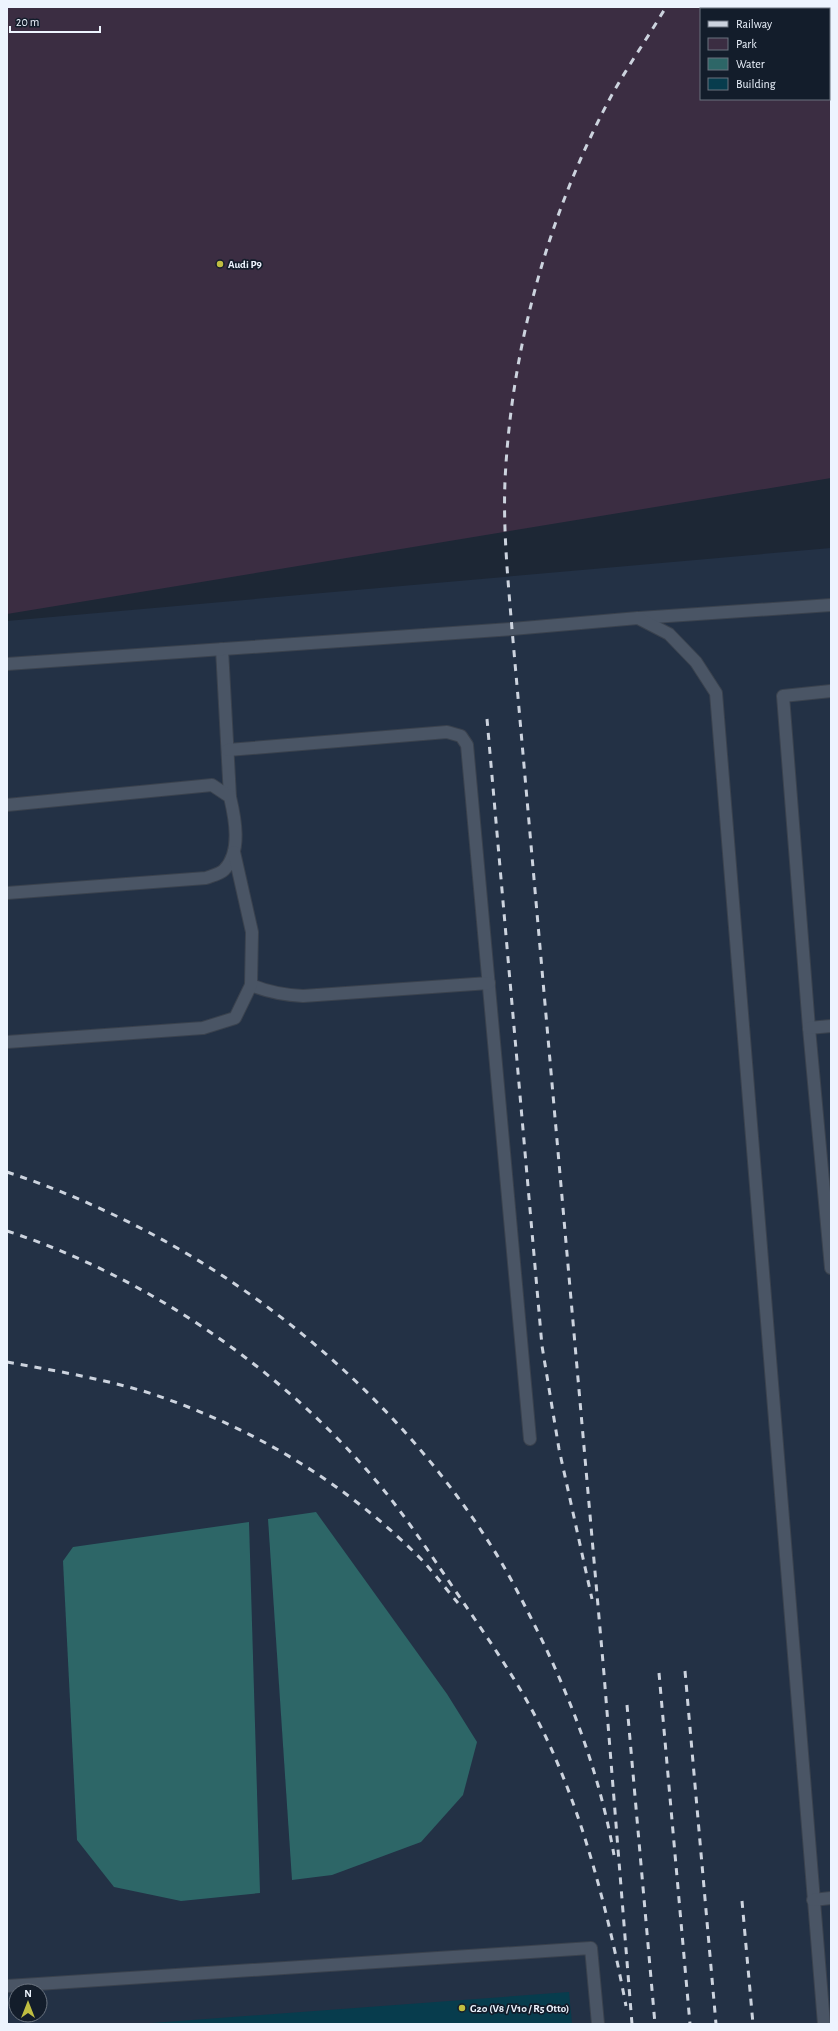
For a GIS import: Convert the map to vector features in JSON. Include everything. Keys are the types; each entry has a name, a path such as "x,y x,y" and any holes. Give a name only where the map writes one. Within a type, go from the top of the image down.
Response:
{"lane":[{"path":"7,664 831,605"},
{"path":"638,618 669,634 696,662 716,693 824,2024"},
{"path":"7,1042 203,1028 235,1018 251,985 252,932 234,852 236,827 230,797 222,649"},
{"path":"831,692 783,696 809,1028 831,1268"},
{"path":"228,750 447,732 461,736 466,745 469,759 530,1439"},
{"path":"7,805 212,785 230,797"},
{"path":"7,893 206,878 224,870 234,852"},
{"path":"251,985 278,994 303,996 489,983"},
{"path":"809,1028 831,1026"},
{"path":"814,1900 831,1898"},
{"path":"7,1986 591,1948 598,2024"}],"shaded area":[{"path":"831,548 831,2024 7,2024 7,621"}],"green space":[{"path":"7,7 831,7 831,478 7,614"}],"water":[{"path":"316,1512 447,1694 477,1742 463,1795 421,1842 332,1875 292,1880 268,1519"},
{"path":"249,1522 260,1893 181,1901 114,1887 77,1840 63,1561 73,1547"}],"building":[{"name":"G20 (V8 / V10 / R5 Otto)","path":"569,1992 572,2024 152,2024 152,2023"}],"railway":[{"path":"632,2024 604,1674 512,629 506,555 505,481 515,383 524,335 536,286 550,239 586,146 608,102 666,7"},
{"path":"487,719 542,1346 559,1449 592,1599"},
{"path":"7,1172 80,1199 150,1233 217,1272 280,1317 340,1367 395,1421 445,1480 490,1544 531,1617 573,1711 593,1767 614,1855"},
{"path":"7,1231 57,1249 107,1272 155,1297 201,1326 246,1358 288,1392 328,1429 365,1468 391,1499 497,1652 541,1726 563,1776 586,1841 596,1874 620,1974 626,2006"},
{"path":"7,1362 92,1378 143,1391 182,1404 256,1438 327,1480 360,1504 421,1559 458,1603"},
{"path":"685,1671 716,2024"},
{"path":"659,1673 690,2024"},
{"path":"627,1705 655,2024"},
{"path":"742,1901 753,2024"}],"place":[{"name":"Audi P9","path":"220,264"},
{"name":"G20 (V8 / V10 / R5 Otto)","path":"462,2008"}]}
